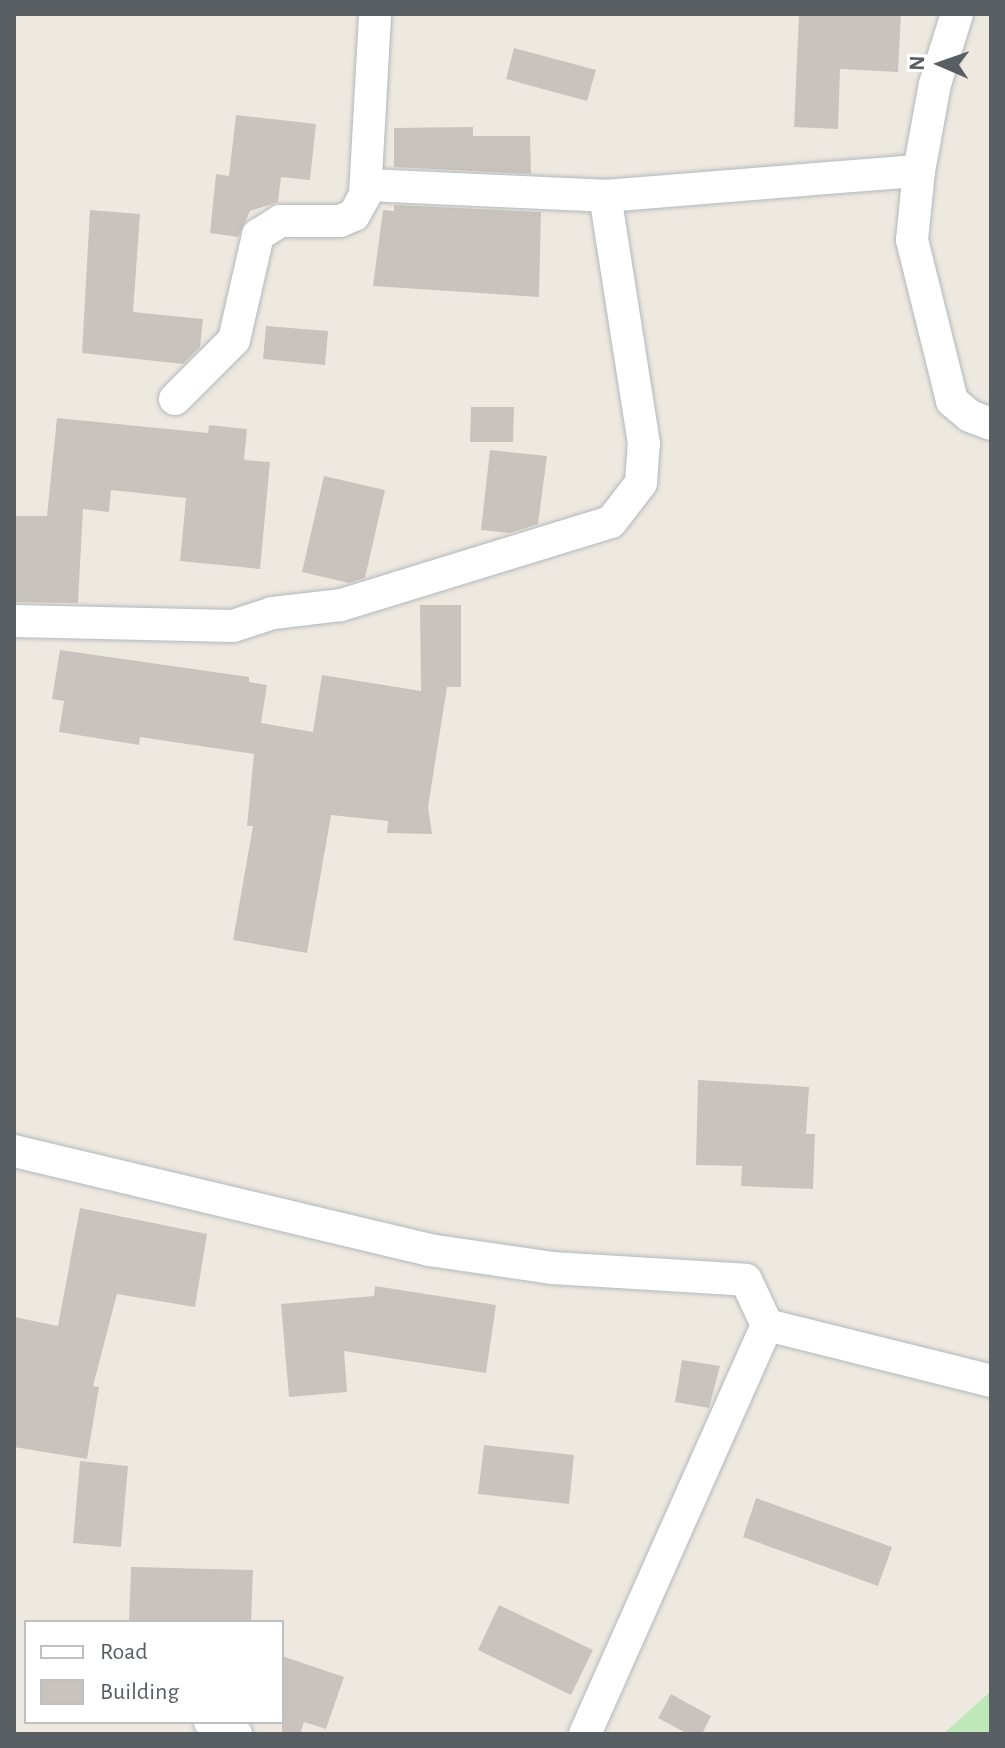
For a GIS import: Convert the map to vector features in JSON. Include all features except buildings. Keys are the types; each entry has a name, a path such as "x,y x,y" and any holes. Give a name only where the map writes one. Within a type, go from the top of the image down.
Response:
{"street":[{"path":"175,399 234,340 258,235 280,221 340,221 354,215 367,185 375,14"},
{"path":"957,14 935,84 919,171 912,240 952,401 970,416 991,424"},
{"path":"367,185 605,196 919,171"},
{"path":"14,621 233,626 273,613 341,605 611,522 641,483 644,444 605,196"},
{"path":"14,1151 429,1250 552,1268 725,1275 746,1280 767,1325 585,1734"},
{"path":"767,1325 991,1381"},
{"path":"214,1724 236,1734"}],"green space":[{"path":"991,1691 991,1734 943,1734"}]}
